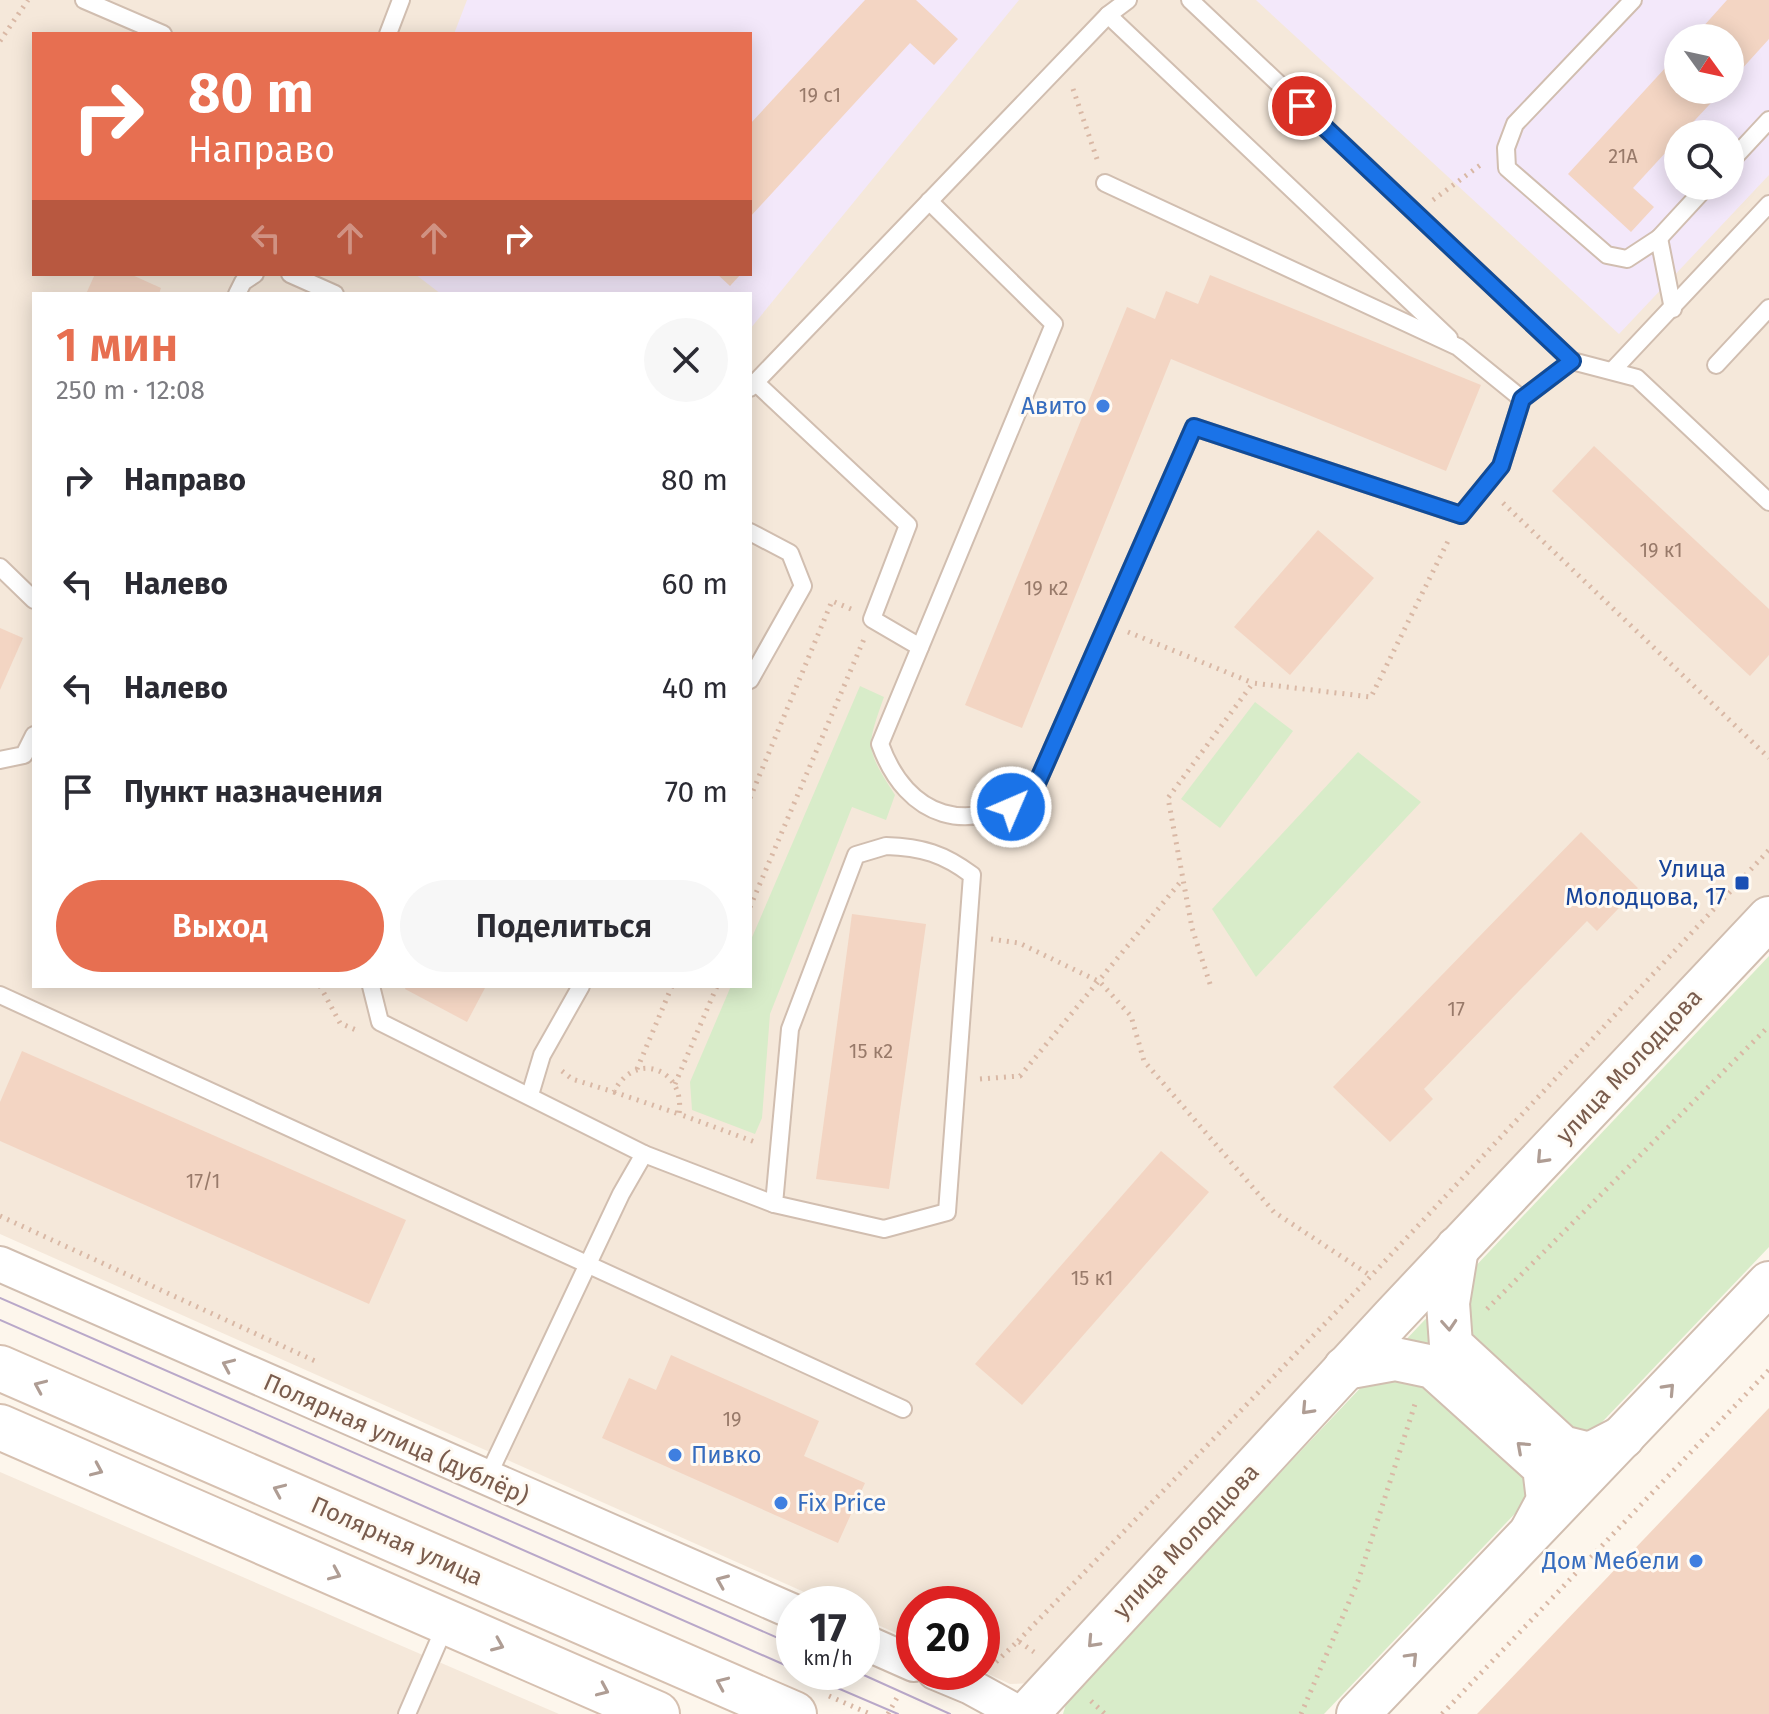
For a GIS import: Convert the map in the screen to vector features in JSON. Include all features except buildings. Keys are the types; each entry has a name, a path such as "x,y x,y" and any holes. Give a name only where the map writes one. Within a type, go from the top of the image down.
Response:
{"main road":[{"name":"Полярная улица","path":"0,1368 794,1714"},
{"path":"0,1427 657,1714"}],"street":[{"name":"улица Молодцова","path":"1027,1714 1345,1368 1769,918"},
{"path":"1457,1248 1448,1303 1451,1345 1562,1447 1590,1454 1623,1437"},
{"name":"Полярная улица (дублёр)","path":"0,1264 486,1480 776,1604"},
{"path":"1358,1714 1769,1283"},
{"path":"1345,1368 1395,1359 1433,1367 1544,1467 1548,1500 1528,1538"},
{"path":"976,1690 1020,1714"}],"lane":[{"path":"84,0 158,32"},
{"path":"389,32 401,0"},
{"path":"920,647 872,619 908,525 753,385 1063,61 1108,15 1128,0"},
{"path":"1190,0 1572,361 1637,378 1769,502"},
{"path":"1633,0 1515,124 1506,148 1507,168 1607,255 1627,259 1659,238 1694,200"},
{"path":"1108,15 1458,347 1522,399"},
{"path":"1744,147 1769,120"},
{"path":"1105,183 1458,347"},
{"path":"929,201 1054,324 880,744 890,770 907,793 930,808 957,817 985,816 1011,807 1034,790 1194,427 1461,515 1501,466 1522,399 1572,361"},
{"path":"1612,371 1769,204"},
{"path":"1659,238 1673,309"},
{"path":"238,292 243,282 252,276"},
{"path":"294,276 330,292"},
{"path":"1716,365 1769,308"},
{"path":"752,533 790,553 803,586 752,676"},
{"path":"0,567 32,598"},
{"path":"0,760 24,755 32,739"},
{"path":"372,988 380,1022 644,1154 774,1204 884,1229 947,1212 972,875 947,857 917,846 886,846 856,855 790,1029 774,1204"},
{"path":"530,1095 542,1055 580,988"},
{"path":"0,995 586,1267 903,1409"},
{"path":"486,1480 586,1267 644,1154"},
{"path":"407,1714 447,1623"}],"path":[{"path":"0,41 28,0"},
{"path":"1063,61 1105,183"},
{"path":"1433,201 1506,148"},
{"path":"1485,486 1769,758"},
{"path":"1107,624 1253,683 1371,697 1461,515"},
{"path":"752,793 832,601 872,619 752,902"},
{"path":"1210,984 1192,928 1168,798 1253,683"},
{"path":"1000,1658 1371,1276 1769,850"},
{"path":"956,1082 1020,1076 1183,879"},
{"path":"968,935 1019,943 1100,982 1131,1016 1144,1061 1274,1212 1371,1276"},
{"path":"321,988 340,1023 370,1036 380,1022"},
{"path":"637,1069 671,988"},
{"path":"675,1084 716,988"},
{"path":"542,1055 572,1079 778,1151"},
{"path":"614,1092 627,1075 637,1069 659,1070 675,1084 681,1103 679,1114"},
{"path":"1442,1714 1769,1370"},
{"path":"1018,1641 1037,1655"},
{"path":"888,1714 906,1690"}],"shaded area":[{"path":"0,0 1769,0 1769,897 1032,1683 1010,1684 1000,1679 1000,1586 896,1586 896,1633 880,1626 880,1586 791,1586 0,1234"},
{"path":"467,0 1019,0 752,327 752,292 438,292 418,276 752,276 752,32 455,32"},
{"path":"1256,0 1769,0 1769,175 1619,334"},
{"path":"0,1472 559,1714 0,1714"}],"green space":[{"path":"860,686 884,697 874,727 872,748 878,767 895,795 886,820 852,807 770,1014 762,1118 755,1134 692,1110 690,1082 730,988 752,988 752,937"},
{"path":"1255,702 1293,731 1220,828 1181,799"},
{"path":"1358,752 1421,802 1256,977 1212,909"},
{"path":"1769,956 1769,1247 1324,1714 1063,1714 1068,1697"}],"tram line":[{"path":"0,1298 776,1637"},
{"path":"0,1320 776,1661"},
{"path":"880,1682 950,1714"},
{"path":"842,1690 898,1714"}],"place":[{"name":"Авито","path":"1103,406"},
{"name":"Улица Молодцова, 17","path":"1742,883"},
{"name":"Пивко","path":"675,1455"},
{"name":"Fix Price","path":"781,1503"},
{"name":"Дом Мебели","path":"1696,1561"}],"route":[{"path":"1011,807 1034,790 1194,427 1461,515 1501,466 1522,399 1572,361 1302,106"}]}
